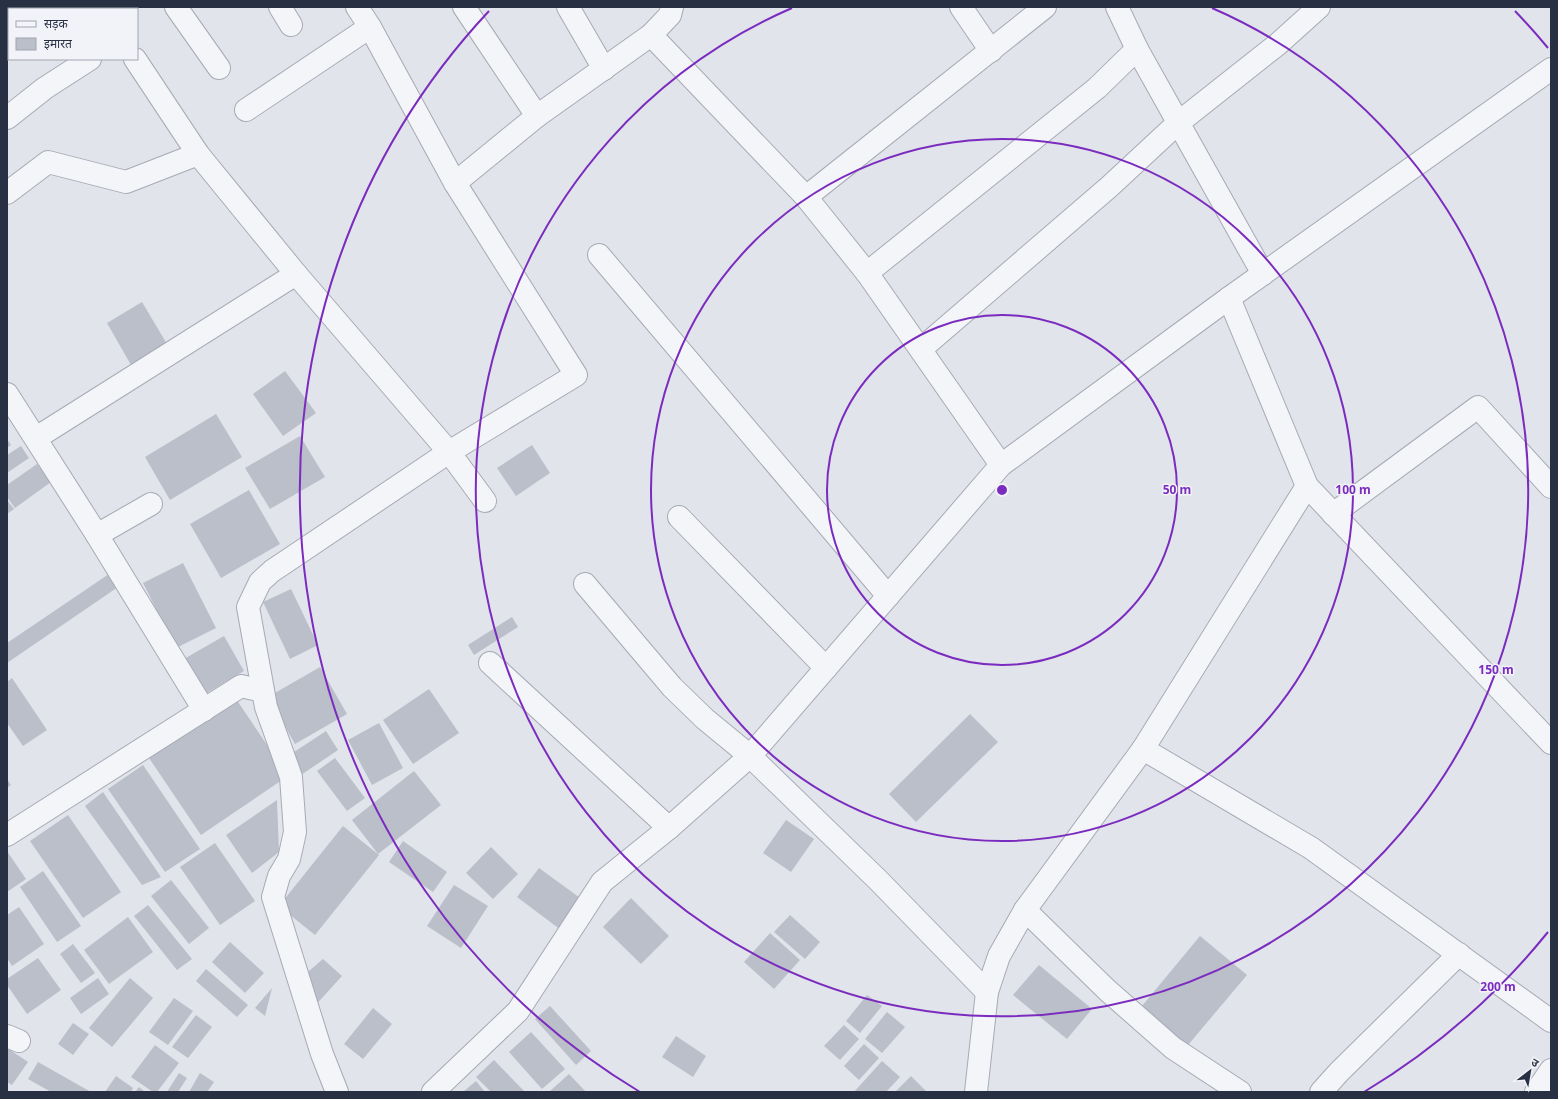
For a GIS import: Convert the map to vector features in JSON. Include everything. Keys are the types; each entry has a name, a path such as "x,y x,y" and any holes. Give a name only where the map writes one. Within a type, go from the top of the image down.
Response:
{"street":[{"path":"176,7 219,68"},
{"path":"337,1092 322,1054 273,897 279,876 289,859 296,832 291,777 266,707 248,607 260,582 272,571 449,452 576,375 455,183 370,27 357,7"},
{"path":"464,7 537,116"},
{"path":"568,7 604,69"},
{"path":"455,183 537,116 651,35 670,15 672,7"},
{"path":"961,7 991,51"},
{"path":"806,197 1045,7"},
{"path":"1117,7 1137,49 1263,274"},
{"path":"921,349 1103,192 1178,123 1278,44 1319,7"},
{"path":"246,110 370,27"},
{"path":"651,35 806,197 867,273 1002,465"},
{"path":"867,273 1097,88 1137,49"},
{"path":"7,118 45,88 88,60"},
{"path":"136,60 198,154 296,274 449,452 485,501"},
{"path":"433,1092 518,1011 602,882 669,828 750,756 1002,465 1229,298 1551,69"},
{"path":"7,193 48,162 126,182 198,154"},
{"path":"599,255 888,596"},
{"path":"36,438 296,274"},
{"path":"1229,298 1307,486 1551,743"},
{"path":"7,394 97,535 204,710"},
{"path":"1333,514 1478,408 1551,487"},
{"path":"976,1092 986,992 999,956 1025,910 1143,749 1307,486"},
{"path":"97,535 151,504"},
{"path":"679,517 826,668"},
{"path":"585,584 672,687 705,720 750,756 878,880 986,992"},
{"path":"490,663 669,828"},
{"path":"7,835 241,686 263,691"},
{"path":"1143,749 1311,848 1551,1021"},
{"path":"1025,910 1107,990 1173,1048 1240,1092"},
{"path":"1321,1092 1339,1072 1459,954"},
{"path":"1536,1092 1551,1070"}],"building":[{"path":"142,302 167,344 131,365 107,323"},
{"path":"285,371 316,413 283,436 253,394"},
{"path":"216,414 242,457 170,500 145,457"},
{"path":"300,436 325,477 270,509 245,468"},
{"path":"7,439 11,445 7,448"},
{"path":"532,445 550,473 516,496 497,468"},
{"path":"21,446 29,458 7,473 7,455"},
{"path":"37,464 51,482 15,508 7,497 7,485"},
{"path":"249,490 280,544 221,578 190,524"},
{"path":"7,500 14,509 7,514"},
{"path":"183,563 216,628 176,648 143,583"},
{"path":"109,574 118,587 7,663 7,643"},
{"path":"291,589 318,645 290,659 263,602"},
{"path":"512,617 518,627 474,655 468,645"},
{"path":"224,636 244,671 205,694 184,659"},
{"path":"320,667 347,714 295,744 268,697"},
{"path":"12,678 47,730 23,746 7,723 7,682"},
{"path":"429,689 459,733 413,764 383,720"},
{"path":"234,696 288,776 201,835 147,755"},
{"path":"970,714 998,742 916,822 889,794"},
{"path":"379,723 403,768 372,785 348,740"},
{"path":"326,731 338,750 298,777 285,758"},
{"path":"335,758 365,798 347,811 317,771"},
{"path":"143,765 200,849 165,872 108,789"},
{"path":"414,771 441,805 378,854 352,820"},
{"path":"7,779 11,785 7,788"},
{"path":"103,792 161,877 142,885 85,806"},
{"path":"277,800 279,852 252,873 226,835"},
{"path":"68,815 121,892 83,918 30,841"},
{"path":"786,820 814,839 791,872 763,853"},
{"path":"343,826 379,855 315,935 279,906"},
{"path":"403,841 447,872 433,892 389,862"},
{"path":"215,843 255,901 220,925 180,867"},
{"path":"491,847 518,874 493,899 466,873"},
{"path":"7,851 26,879 7,892"},
{"path":"539,868 587,903 565,933 517,897"},
{"path":"43,871 81,926 57,942 20,887"},
{"path":"171,880 209,928 189,944 151,896"},
{"path":"454,885 488,906 461,948 427,926"},
{"path":"631,898 669,936 641,964 603,927"},
{"path":"148,905 192,959 177,970 134,916"},
{"path":"19,907 44,944 12,966 7,958 7,915"},
{"path":"790,915 820,942 805,959 774,932"},
{"path":"128,917 153,952 109,984 84,950"},
{"path":"770,933 800,960 774,989 744,962"},
{"path":"1200,936 1247,975 1183,1051 1137,1012"},
{"path":"230,942 264,973 245,993 212,962"},
{"path":"73,944 95,973 81,983 60,954"},
{"path":"38,958 61,990 27,1014 7,985 7,979"},
{"path":"323,959 342,976 312,1009 302,977"},
{"path":"1039,965 1092,1009 1067,1039 1013,995"},
{"path":"206,969 248,1005 237,1017 196,981"},
{"path":"98,978 109,994 81,1014 70,998"},
{"path":"130,978 153,998 112,1047 89,1028"},
{"path":"272,988 265,1016 255,1008"},
{"path":"867,995 882,1006 860,1033 846,1021"},
{"path":"174,998 193,1011 168,1045 149,1032"},
{"path":"550,1006 591,1051 576,1065 535,1019"},
{"path":"373,1008 392,1024 363,1059 344,1044"},
{"path":"887,1012 905,1027 882,1053 865,1039"},
{"path":"196,1015 212,1027 188,1058 172,1047"},
{"path":"73,1023 89,1034 73,1055 58,1044"},
{"path":"844,1025 859,1039 840,1060 824,1046"},
{"path":"531,1032 565,1069 542,1089 509,1052"},
{"path":"676,1036 706,1056 693,1077 662,1057"},
{"path":"864,1044 879,1058 859,1080 844,1066"},
{"path":"155,1045 179,1063 157,1092 153,1092 131,1077"},
{"path":"7,1048 28,1062 12,1085 7,1082"},
{"path":"494,1060 525,1092 491,1092 476,1077"},
{"path":"882,1061 900,1077 886,1092 854,1092"},
{"path":"38,1062 91,1092 51,1092 28,1079"},
{"path":"179,1073 187,1078 178,1092 167,1092"},
{"path":"200,1073 214,1082 207,1092 189,1092"},
{"path":"569,1074 586,1092 549,1092"},
{"path":"116,1076 133,1088 131,1092 105,1092"},
{"path":"911,1076 926,1091 895,1092"},
{"path":"476,1081 485,1092 463,1092"},
{"path":"139,1087 145,1092 135,1092"}]}
